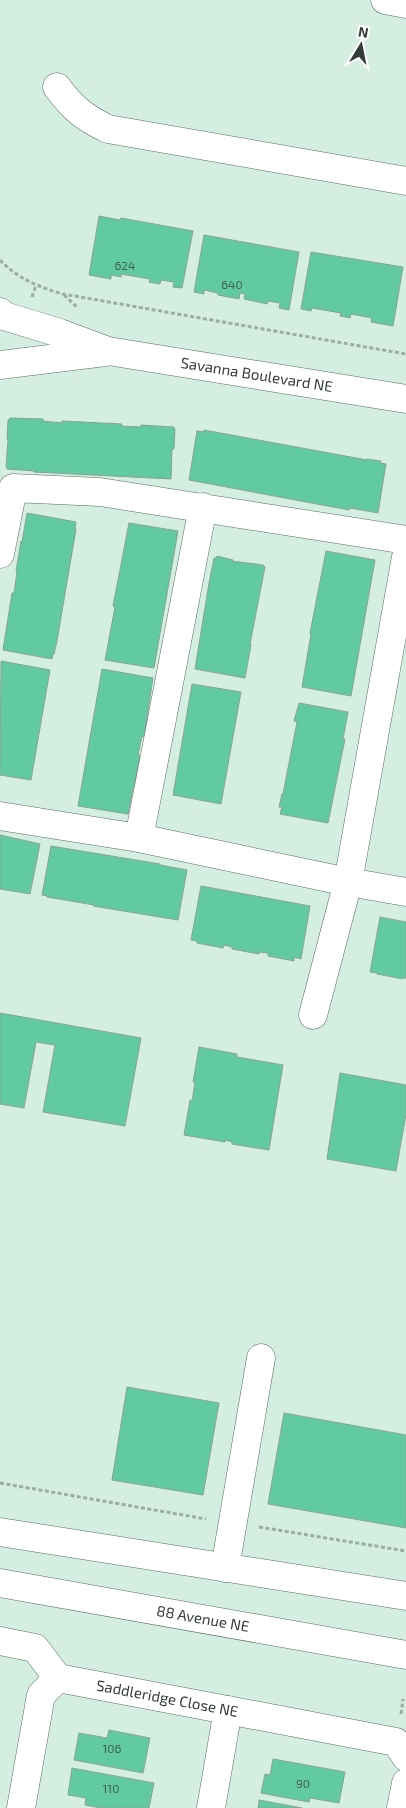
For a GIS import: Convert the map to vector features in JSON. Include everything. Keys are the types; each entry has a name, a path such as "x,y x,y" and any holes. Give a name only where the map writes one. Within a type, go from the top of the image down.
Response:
{"street":[{"path":"385,0 406,4"},
{"path":"57,88 86,118 108,129 406,182"},
{"name":"Savanna Boulevard NE","path":"0,312 4,316 60,333 108,351 406,399"},
{"name":"Savanna Boulevard NE","path":"0,366 108,351"},
{"path":"0,554 13,488 100,492 406,540"},
{"path":"139,838 203,507"},
{"path":"313,1015 348,882 406,557"},
{"path":"0,816 139,838 348,882 406,892"},
{"path":"225,1568 261,1358"},
{"path":"0,1532 406,1596"},
{"name":"88 Avenue NE","path":"0,1583 406,1655"},
{"path":"0,1642 35,1648 58,1678 41,1695 21,1808"},
{"name":"Saddleridge Close NE","path":"58,1678 396,1742 406,1757"},
{"path":"211,1808 228,1710"},
{"path":"401,1808 406,1783"}],"path":[{"path":"0,260 20,278 44,289 64,294 406,354"}],"building":[{"path":"99,216 193,231 182,288 173,287 174,282 161,280 160,284 149,282 150,279 121,274 121,277 111,275 111,279 89,275"},
{"path":"204,235 299,252 289,310 279,308 280,303 268,301 267,304 244,299 245,294 240,293 239,299 204,290 204,294 194,292"},
{"path":"311,252 403,267 393,326 371,322 372,318 351,314 350,318 340,316 341,313 312,308 311,311 301,309"},
{"path":"10,418 43,419 43,421 62,423 62,421 122,424 121,426 174,427 171,479 7,469 8,420"},
{"path":"204,430 381,461 380,463 386,464 378,513 350,508 349,510 189,480 197,431 204,432"},
{"path":"27,513 76,522 57,641 52,659 3,650"},
{"path":"129,523 178,531 154,668 105,660"},
{"path":"326,551 375,560 351,696 302,687 310,633"},
{"path":"217,556 232,561 263,565 265,567 245,678 195,669 209,583 214,558"},
{"path":"1,661 50,670 31,780 0,775"},
{"path":"102,669 153,678 144,737 142,736 138,755 140,756 128,814 78,806"},
{"path":"192,684 241,692 221,804 173,795"},
{"path":"299,703 348,712 343,739 345,739 328,823 280,814 282,807 279,807 297,722 294,721"},
{"path":"0,835 40,844 30,894 0,889"},
{"path":"51,846 187,870 178,920 93,906 42,895"},
{"path":"201,886 310,906 301,959 294,957 294,961 268,956 268,953 259,952 259,954 232,949 232,947 224,945 223,948 191,940"},
{"path":"380,917 406,922 406,978 370,972"},
{"path":"0,1013 141,1038 125,1126 43,1112 55,1045 36,1042 24,1108 0,1104"},
{"path":"199,1047 237,1054 237,1057 283,1065 269,1150 232,1144 232,1142 225,1140 225,1142 184,1135 190,1100 192,1101"},
{"path":"340,1073 406,1085 406,1114 396,1171 327,1159"},
{"path":"127,1387 219,1403 203,1495 112,1480"},
{"path":"284,1413 406,1435 406,1528 268,1504"},
{"path":"109,1730 150,1738 143,1773 74,1760 79,1733 107,1738"},
{"path":"273,1759 345,1772 339,1803 310,1798 309,1802 261,1793 265,1774 270,1775"},
{"path":"72,1768 154,1783 149,1808 101,1808 85,1805 86,1798 68,1795"},
{"path":"259,1800 302,1808 258,1808"}]}
